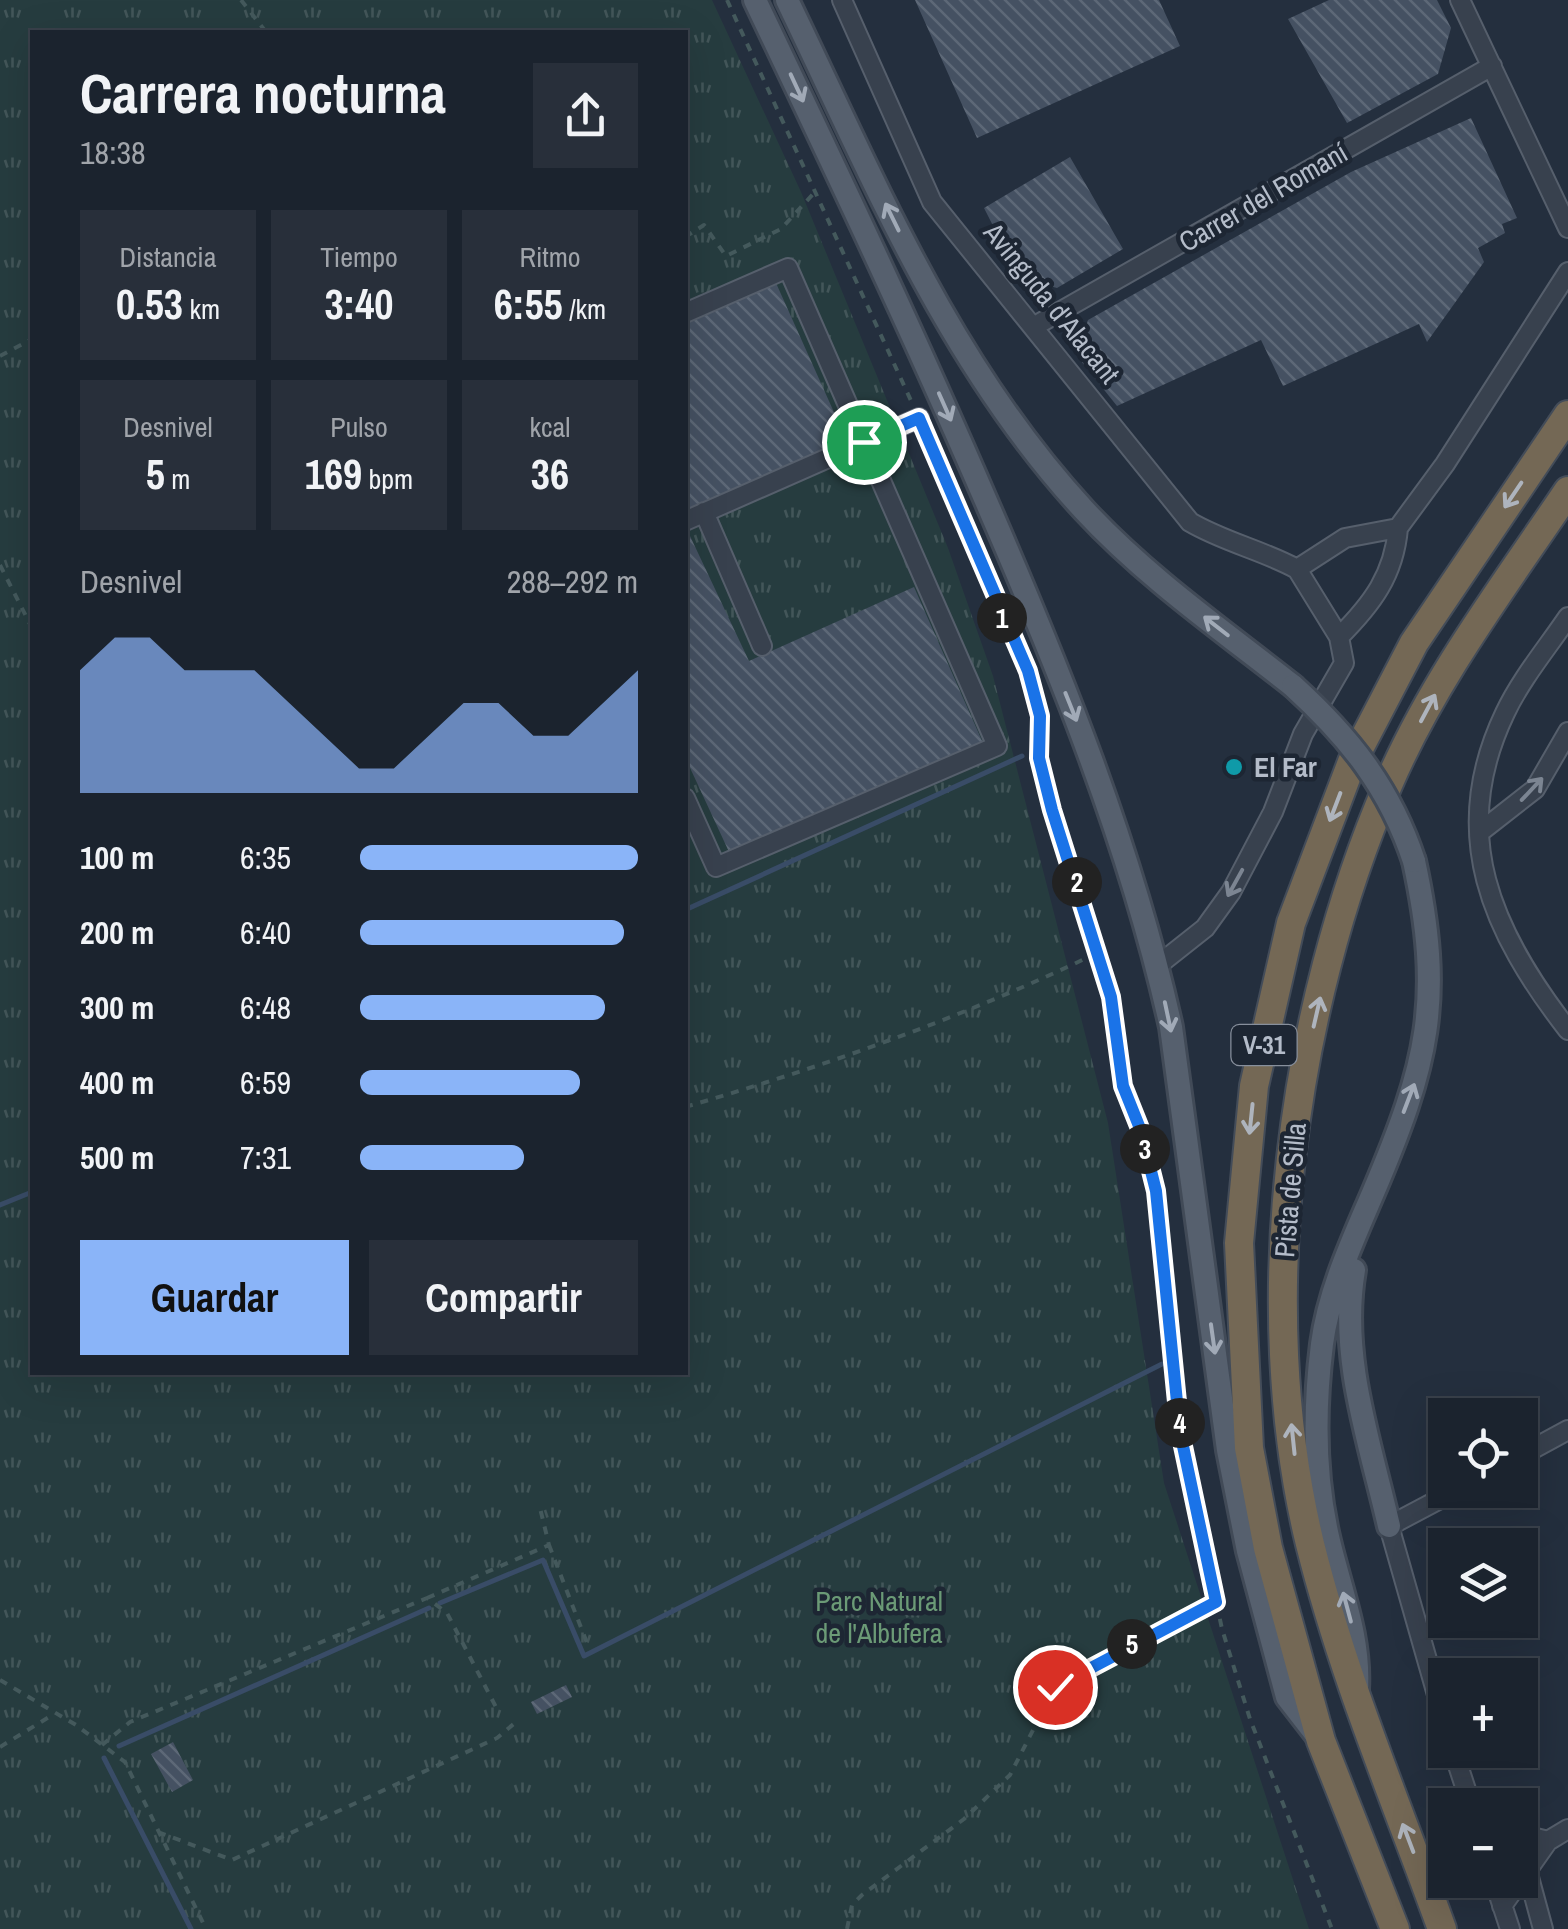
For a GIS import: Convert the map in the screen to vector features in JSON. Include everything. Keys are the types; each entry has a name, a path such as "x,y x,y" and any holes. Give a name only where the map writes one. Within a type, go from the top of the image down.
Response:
{"highway":[{"name":"Pista de Silla","path":"1321,1741 1268,1548 1250,1448 1239,1243 1254,1086 1291,923 1352,762 1414,643 1568,414"},
{"name":"Pista de Silla","path":"1442,1929 1357,1703 1310,1541 1292,1443 1282,1250 1299,1090 1334,936 1388,784 1452,664 1568,491"},
{"name":"V-31","path":"1321,1741 1392,1921"}],"main road":[{"path":"755,0 906,318 1024,588 1090,753 1157,966 1171,1028 1228,1450 1245,1534 1288,1697 1321,1741"},
{"path":"787,0 935,304 983,382 1085,511 1150,572 1293,686 1336,726 1378,779 1398,814 1414,861 1428,927 1432,992 1421,1066 1342,1264 1322,1340 1316,1410 1328,1538 1359,1650 1357,1703"},
{"path":"1374,1189 1354,1270 1348,1319 1356,1386 1390,1526"}],"street":[{"name":"Avinguda d'Alacant","path":"842,0 932,202 1190,522 1218,539 1269,554 1297,570"},
{"path":"1460,0 1568,228"},
{"name":"Carrer del Romaní","path":"1034,327 1492,66"},
{"path":"688,312 788,268 997,746 716,867 688,805"},
{"path":"1340,637 1370,606 1395,562 1398,528 1446,464 1568,272"},
{"path":"688,520 919,418"},
{"path":"704,512 762,646"},
{"path":"1157,966 1205,928 1231,892 1272,812 1304,734 1344,662 1340,637 1297,570 1344,538 1398,528"},
{"path":"1568,617 1500,724 1478,801 1482,870 1504,938 1568,1030"},
{"path":"1480,832 1536,789 1568,732"},
{"path":"1538,1446 1568,1430"},
{"path":"1428,1506 1390,1526 1428,1662"},
{"path":"1538,1855 1548,1841 1568,1829"},
{"path":"1538,1838 1548,1841"},
{"path":"1500,1898 1510,1929"},
{"path":"1502,1906 1508,1898"},
{"path":"1535,1898 1543,1929"}],"path":[{"path":"241,0 264,30"},
{"path":"727,0 919,418 1028,671 1040,716 1039,758 1111,997 1123,1086 1141,1131 1156,1191 1180,1432 1216,1602 1250,1719 1332,1929"},
{"path":"688,236 704,225 726,256 781,229 815,192"},
{"path":"0,356 30,340"},
{"path":"0,565 30,624"},
{"path":"688,1107 832,1062 1038,981 1097,953"},
{"path":"540,1508 588,1644"},
{"path":"102,1745 130,1722 550,1545"},
{"path":"427,1598 447,1614 496,1709"},
{"path":"847,1929 852,1905 862,1894 964,1819 1010,1774 1055,1687 1216,1602"},
{"path":"0,1680 124,1762 206,1929"},
{"path":"0,1747 54,1714"},
{"path":"158,1832 232,1860 497,1738 516,1722"}],"green space":[{"name":"Parc Natural de l'Albufera","path":"0,0 712,0 801,192 948,548 993,676 1108,1123 1164,1483 1309,1929 0,1929"}],"building":[{"path":"915,0 1159,0 1180,46 977,138"},
{"path":"1329,0 1437,0 1451,28 1438,74 1347,123 1288,19"},
{"path":"1471,118 1517,218 1502,224 1505,233 1478,248 1484,262 1427,342 1419,324 1283,386 1261,340 1117,406 1077,356 1088,320 1351,172"},
{"path":"1070,157 1123,249 1057,288 1019,277 984,208"},
{"path":"776,283 846,439 688,509 688,323"},
{"path":"688,537 749,661 914,587 983,743 730,854 688,763"},
{"path":"566,1685 572,1697 537,1714 531,1702"},
{"path":"173,1742 193,1780 172,1792 151,1754"}],"waterway":[{"path":"688,909 1022,756"},
{"path":"0,1205 30,1193"},
{"path":"440,1603 543,1560 584,1656 1162,1364"},
{"path":"119,1746 429,1608"},
{"path":"104,1758 191,1929"}],"place":[{"name":"El Far","path":"1234,767"}],"route":[{"path":"864,442 919,418 998,609 1028,671 1040,716 1039,758 1111,997 1123,1086 1141,1131 1156,1191 1180,1432 1216,1602 1055,1687"}]}
